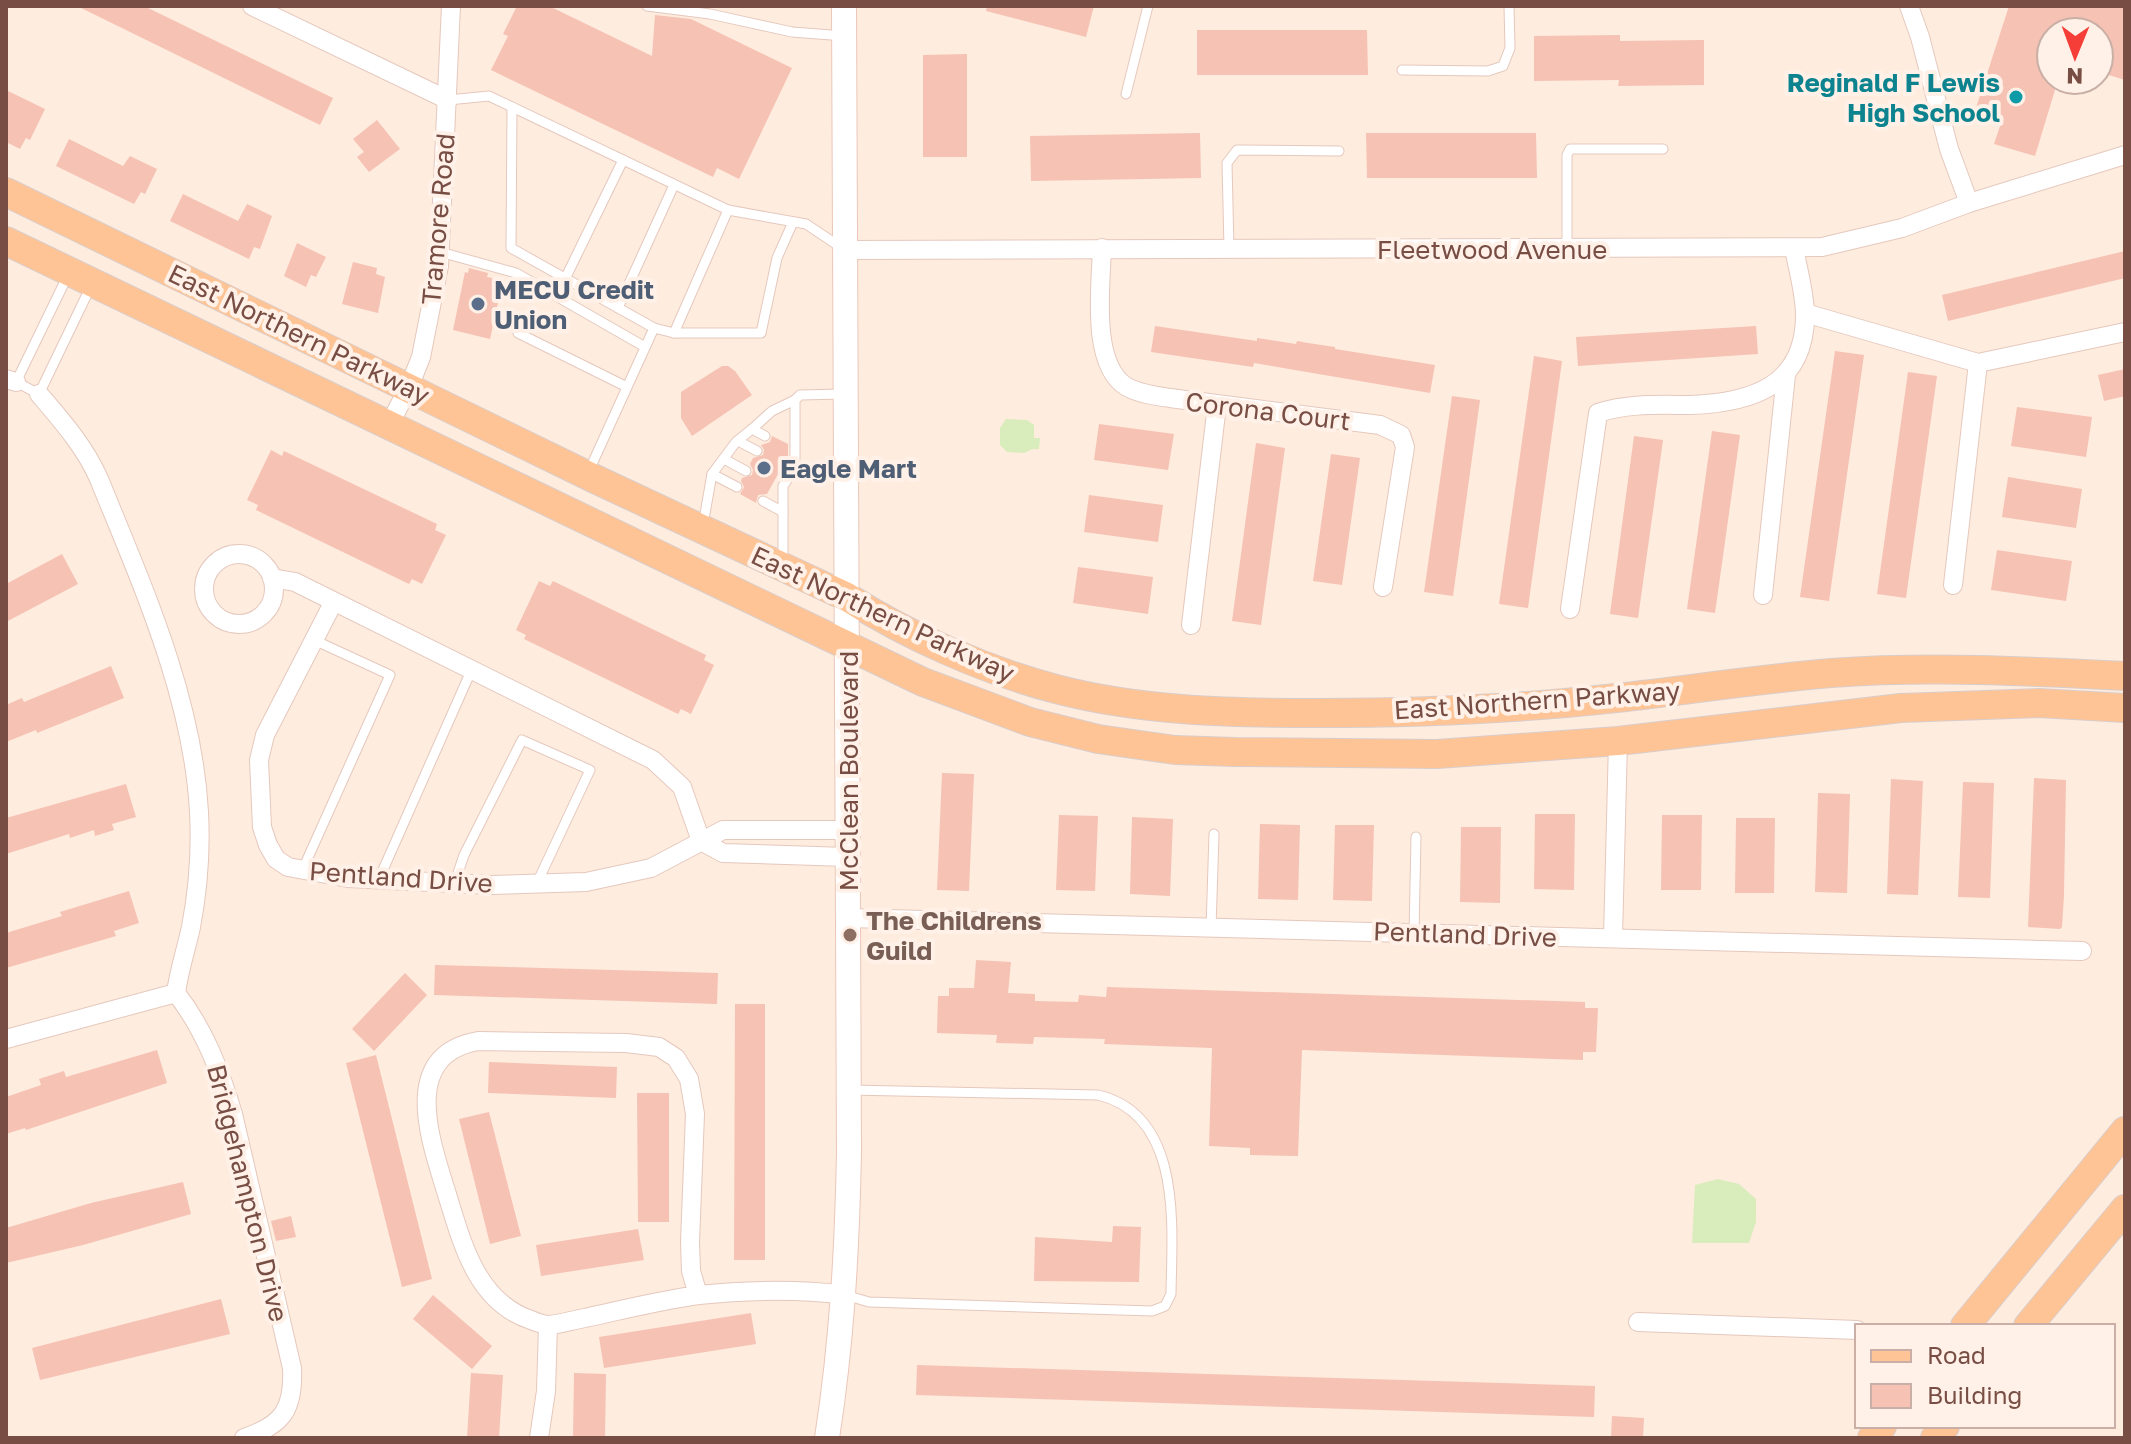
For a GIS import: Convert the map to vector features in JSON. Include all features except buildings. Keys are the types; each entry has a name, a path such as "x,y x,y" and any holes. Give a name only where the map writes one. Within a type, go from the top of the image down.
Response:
{"main road":[{"name":"East Northern Parkway","path":"6,192 702,531 847,597 881,618 978,662 1044,685 1116,701 1209,712 1350,713 1455,710 1602,699 1789,677 1891,670 1990,669 2125,676"},
{"name":"East Northern Parkway","path":"6,241 847,647 965,700 1030,722 1098,739 1175,750 1437,754 1618,741 1901,708 2039,703 2125,708"},
{"path":"1967,1324 2125,1131"},
{"path":"2030,1324 2125,1209"}],"street":[{"path":"252,6 448,100"},
{"name":"Tramore Road","path":"389,425 421,357 440,252 451,6"},
{"name":"McClean Boulevard","path":"827,1438 845,1295 849,1090 844,6"},
{"path":"1909,6 1949,149 1969,203"},
{"name":"Fleetwood Avenue","path":"845,250 1794,248 1831,245 1875,235 2125,155"},
{"name":"Corona Court","path":"1102,248 1103,346 1115,376 1126,386 1150,395 1380,425 1401,435 1405,447 1383,587"},
{"path":"1763,595 1786,375 1801,341 1805,313 1794,248"},
{"path":"1805,313 1978,363 2125,332"},
{"path":"1953,585 1978,363"},
{"path":"1570,609 1598,413 1621,407 1731,402 1752,397 1786,375"},
{"path":"6,1039 176,993 179,967 191,929 197,879 199,813 191,749 160,637 91,460 39,394"},
{"path":"1191,625 1217,405"},
{"path":"272,578 295,582 653,760 682,787 701,841 723,853 847,857"},
{"name":"Pentland Drive","path":"333,603 265,735 258,773 262,827 276,859 288,867 348,878 492,885 586,882 651,868 723,830 847,830"},
{"path":"1613,938 1618,741"},
{"name":"Pentland Drive","path":"848,918 2082,951"},
{"name":"Bridgehampton Drive","path":"176,993 207,1040 226,1089 292,1368 289,1403 281,1419 262,1432 244,1438"},
{"path":"698,1295 691,1271 690,1242 695,1114 689,1079 676,1058 659,1047 626,1043 478,1041 448,1051 431,1076 426,1096 426,1122 454,1217 474,1271 483,1284 518,1314 548,1325 698,1295 782,1291 845,1295"},
{"path":"1638,1322 1855,1330"},
{"path":"539,1438 546,1391 548,1325"}],"lane":[{"path":"647,6 710,14 792,32 844,36"},
{"path":"1126,94 1148,6"},
{"path":"1402,70 1488,71 1503,66 1510,48 1509,6"},
{"path":"448,100 489,96 728,210 806,224 845,250"},
{"path":"512,107 511,248 654,328 674,333 761,333 777,258 793,222"},
{"path":"1567,250 1567,155 1570,149 1663,149"},
{"path":"1229,248 1227,163 1237,150 1339,151"},
{"path":"565,279 623,160"},
{"path":"618,308 674,185"},
{"path":"674,333 728,210"},
{"path":"440,252 516,273 645,347"},
{"path":"81,277 39,394 11,380 81,277"},
{"path":"587,475 654,328"},
{"path":"518,333 627,387"},
{"path":"702,531 712,474 738,441 772,411 800,395 846,394"},
{"path":"783,568 783,486 794,470 795,400"},
{"path":"752,429 765,436"},
{"path":"738,441 757,451"},
{"path":"724,459 746,471"},
{"path":"783,465 794,470 846,468"},
{"path":"712,474 737,487"},
{"path":"772,485 783,491"},
{"path":"763,501 783,512"},
{"path":"302,871 390,675 314,640"},
{"path":"379,879 471,671"},
{"path":"455,882 464,855 522,740 590,770 537,883"},
{"path":"1211,928 1214,834"},
{"path":"1414,933 1416,837"},
{"path":"845,1295 869,1302 1152,1311 1165,1306 1171,1294 1169,1183 1162,1156 1152,1134 1133,1112 1116,1099 1098,1095 849,1090"}],"green space":[{"path":"1006,419 1027,420 1034,425 1034,438 1040,438 1039,449 1024,453 1007,452 1000,445 1000,428"},
{"path":"1718,1179 1739,1184 1756,1199 1756,1222 1749,1243 1692,1243 1695,1185"}],"place":[{"name":"Reginald F Lewis High School","path":"2016,97"},
{"name":"MECU Credit Union","path":"478,304"},
{"name":"Eagle Mart","path":"764,468"},
{"name":"The Childrens Guild","path":"850,935"}]}
